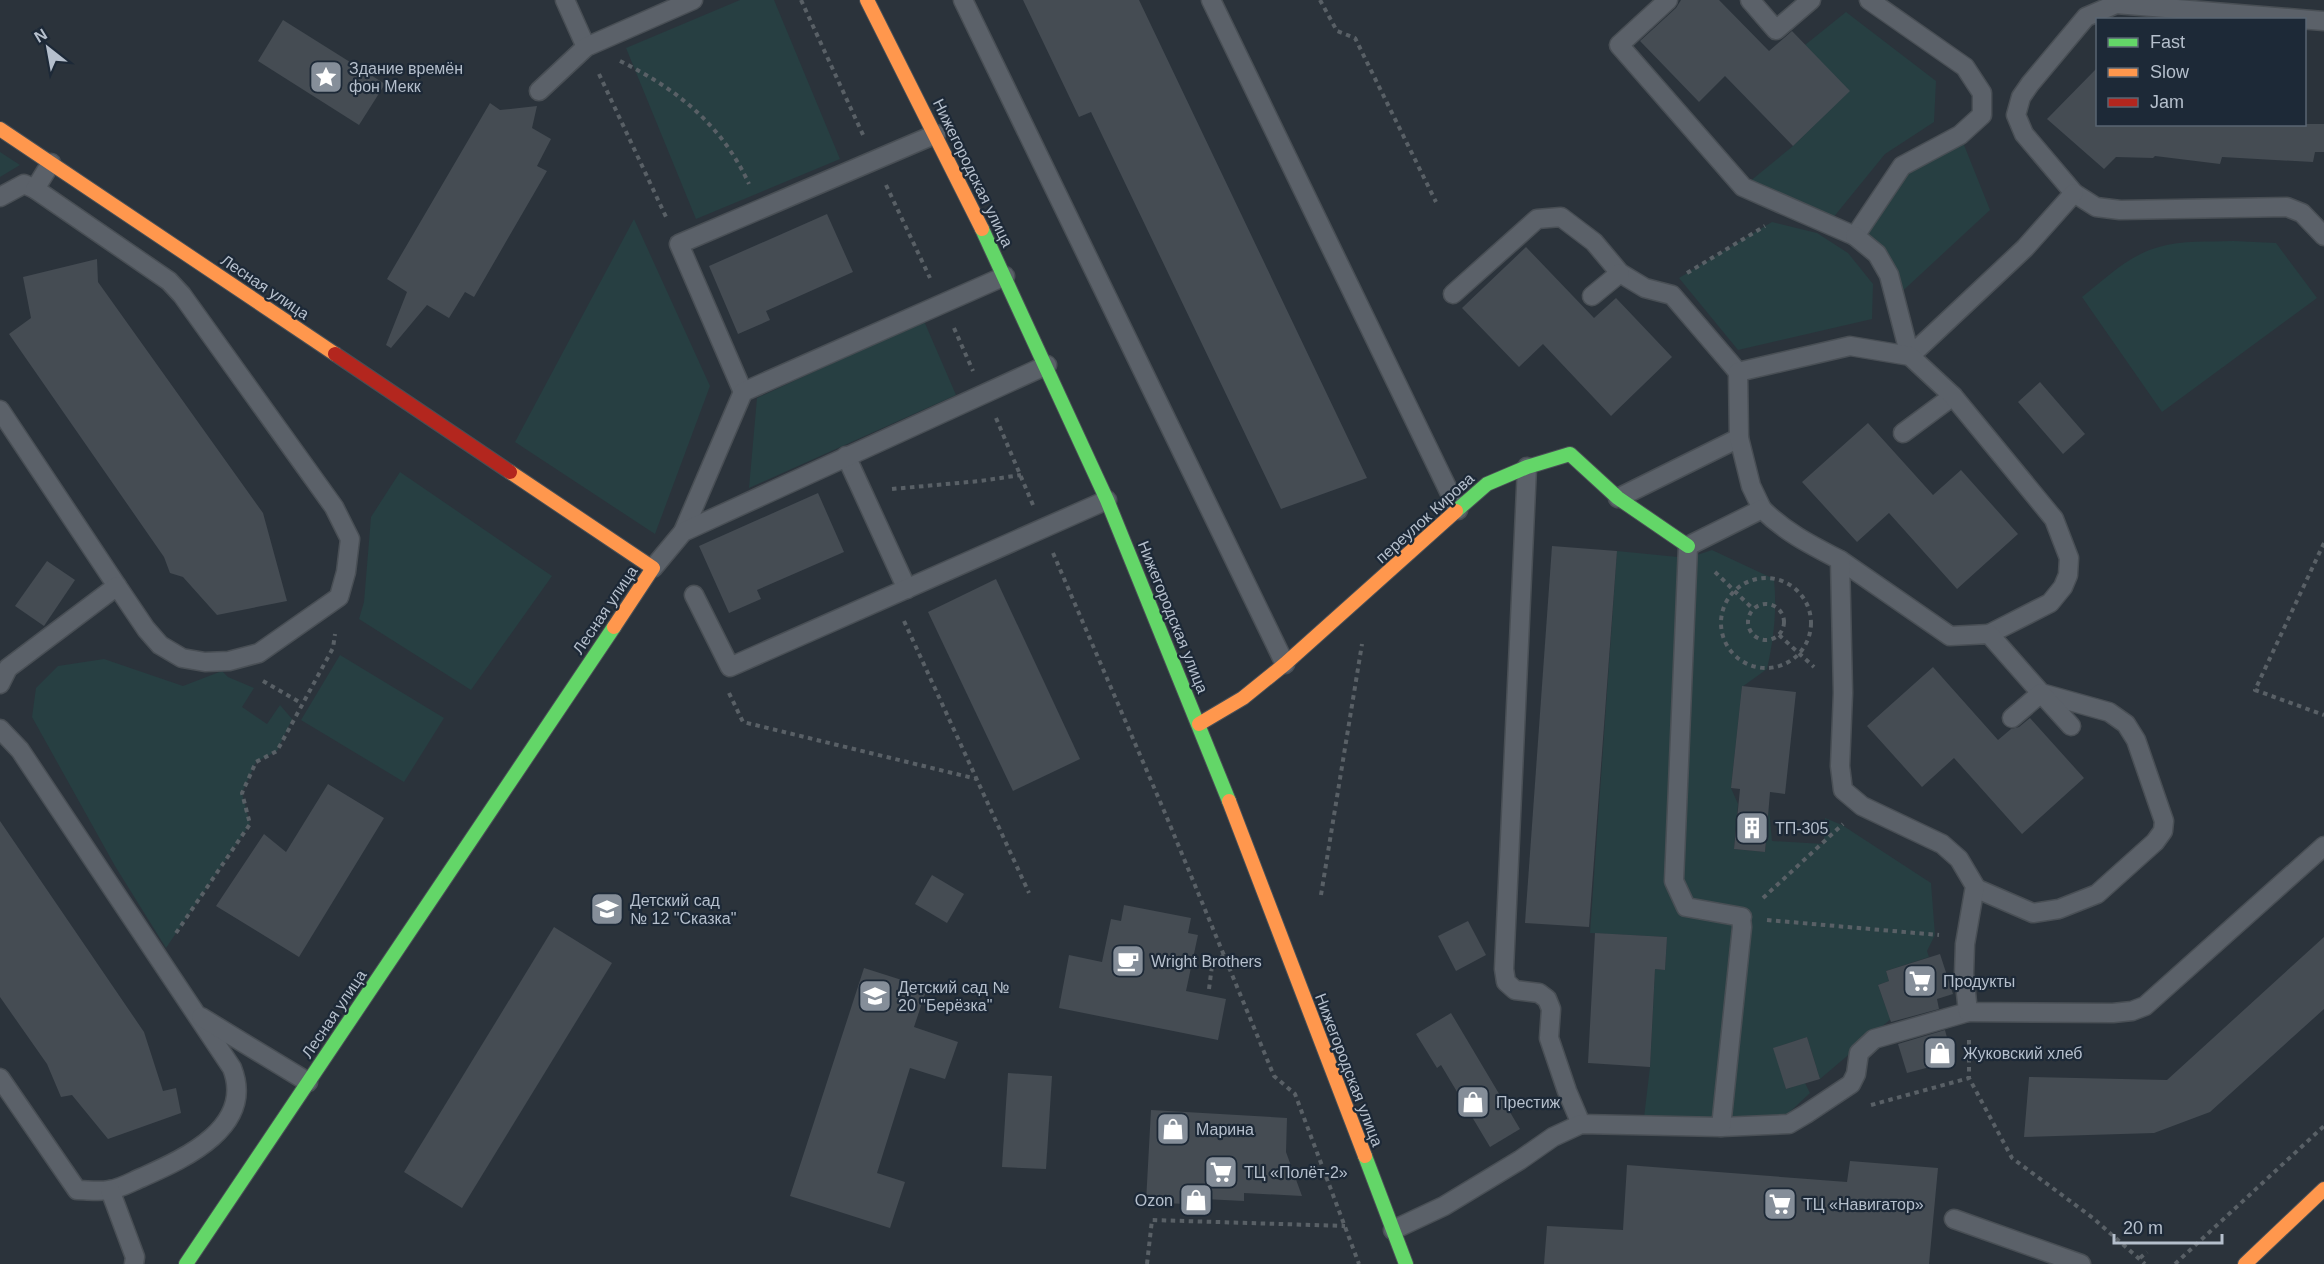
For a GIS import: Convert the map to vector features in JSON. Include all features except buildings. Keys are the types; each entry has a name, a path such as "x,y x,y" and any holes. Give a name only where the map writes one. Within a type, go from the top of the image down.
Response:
{"street":[{"name":"Нижегородская улица","path":"867,0 1005,276 1107,500 1199,724 1406,1264"},
{"name":"Лесная улица","path":"0,129 653,568 186,1264"},
{"name":"переулок Кирова","path":"1199,724 1243,698 1285,664 1487,484 1527,467 1570,454 1618,498 1688,546"},
{"path":"2246,1264 2324,1189"}],"lane":[{"path":"565,0 586,47"},
{"path":"539,91 586,47 693,0"},
{"path":"963,0 1285,664"},
{"path":"1211,0 1458,510"},
{"path":"1453,294 1537,219 1561,217 1594,242 1620,273 1645,288 1672,295 1738,372 1739,438 1751,486 1762,509 1779,526 1840,560 1950,636 1989,634 2050,603 2065,581 2069,558 2054,519 1953,396 1910,356 1889,275 1877,254 1855,236 1743,187 1619,45 1668,0"},
{"path":"1750,0 1776,30 1811,0"},
{"path":"1855,236 1902,166 1960,135 1982,115 1982,93 1965,68 1869,0"},
{"path":"2287,18 2116,4 2086,17 2021,96 2016,115 2024,134 2074,194 2096,207 2120,210 2287,207 2302,213 2324,236"},
{"path":"2306,20 2324,21"},
{"path":"743,392 679,244 936,134"},
{"path":"34,189 51,163"},
{"path":"0,197 24,184 34,189 169,281 193,309 334,507 350,539 346,572 339,597 259,653 229,661 205,662 182,658 160,645 146,629 0,410"},
{"path":"1910,356 2025,248 2074,194"},
{"path":"1592,296 1620,273"},
{"path":"653,568 683,532 743,392 1005,276"},
{"path":"1738,372 1850,346 1910,356"},
{"path":"683,532 1047,365"},
{"path":"1903,433 1953,396"},
{"path":"1618,498 1739,438"},
{"path":"846,456 900,592"},
{"path":"1527,467 1504,969 1506,982 1515,990 1539,993 1547,999 1551,1009 1549,1038 1581,1124"},
{"path":"694,595 730,667 1107,500"},
{"path":"1721,1127 1742,917 1686,907 1674,880 1688,546 1762,509"},
{"path":"1840,560 1843,693 1840,766 1843,789 1862,806 1942,844 1959,859 1975,888 2034,913 2059,909 2097,894 2163,831 2164,821 2136,740 2126,724 2109,712 2042,693"},
{"path":"0,684 8,668 117,586"},
{"path":"1989,634 2071,726"},
{"path":"2012,718 2042,693"},
{"path":"0,727 20,750 232,1068 238,1093 235,1105 224,1124 207,1142 184,1159 110,1191 76,1190 0,1078"},
{"path":"1393,1230 1444,1206 1553,1137 1581,1124 1721,1127 1789,1124 1851,1084 1857,1074 1859,1053 1874,1039 1968,1012 2113,1013 2132,1011 2145,1006 2324,846"},
{"path":"1968,1012 1964,974 1966,938 1975,888"},
{"path":"197,1015 308,1082"},
{"path":"110,1191 135,1257 134,1264"},
{"path":"1954,1219 2081,1264"}],"path":[{"path":"801,0 1022,475 1043,530 1166,813 1274,1076 1295,1094 1359,1264"},
{"path":"1320,0 1337,31 1355,38 1436,202"},
{"path":"586,47 633,67 679,95 709,122 745,177 760,209"},
{"path":"586,47 679,244"},
{"path":"1672,295 1679,278 1772,222 1782,204"},
{"path":"888,489 1022,475"},
{"path":"2324,543 2255,690 2324,715"},
{"path":"1688,546 1753,609"},
{"path":"1759,579 1774,579 1787,583 1803,596 1810,611 1811,626 1808,641 1800,654 1784,665 1767,669 1750,666 1737,657 1726,645 1721,625 1725,606 1736,592 1744,584 1759,579"},
{"path":"900,592 1029,893"},
{"path":"159,958 250,824 242,793 256,762 277,751 333,648 339,597"},
{"path":"1766,604 1776,607 1781,612 1785,624 1779,635 1774,639 1762,640 1751,633 1748,623 1753,609 1766,604"},
{"path":"1779,635 1843,693"},
{"path":"1321,895 1363,636"},
{"path":"1742,917 1862,806"},
{"path":"1742,917 1966,938"},
{"path":"1209,989 1212,966 1224,955"},
{"path":"1968,1012 1969,1078 2012,1158 2093,1218 2145,1264"},
{"path":"1863,1107 1969,1078"},
{"path":"2175,1264 2324,1126"},
{"path":"1147,1264 1152,1220 1345,1226"},
{"path":"2140,1258 2147,1252"}],"green space":[{"path":"740,0 774,0 840,159 696,219 626,48"},
{"path":"1846,12 1936,81 1934,122 1885,154 1828,224 1743,187 1793,146 1849,91 1805,45"},
{"path":"1960,135 1990,210 1895,298 1855,236 1902,166"},
{"path":"0,152 20,165 0,177"},
{"path":"634,219 710,386 655,534 515,442"},
{"path":"1772,222 1817,233 1848,253 1873,284 1872,319 1738,350 1679,278"},
{"path":"2233,241 2276,243 2317,298 2162,412 2082,297 2118,268 2148,251 2177,243"},
{"path":"924,321 956,395 749,488 757,398"},
{"path":"400,472 552,576 471,690 359,619 364,602 371,517"},
{"path":"1712,550 1774,579 1775,590 1774,624 1767,669 1742,687 1731,788 1738,804 1734,849 1765,852 1769,807 1772,841 1824,844 1825,818 1842,825 1931,883 1935,935 1927,951 1929,957 1886,971 1889,981 1878,985 1885,1005 1899,1012 1820,1079 1807,1037 1774,1048 1786,1089 1805,1083 1810,1093 1777,1124 1643,1126 1650,1067 1655,969 1665,970 1667,937 1590,933 1617,551 1688,558"},
{"path":"340,655 444,718 404,782 301,720"},
{"path":"104,659 183,686 222,671 228,677 254,688 242,707 267,724 280,705 292,719 277,751 256,762 242,793 250,824 166,948 115,866 32,717 36,688 58,666"}],"traffic: fast":[{"path":"982,229 1107,500 1229,801"},
{"path":"1456,511 1487,484 1527,467 1570,454 1618,498 1688,546"},
{"path":"186,1264 614,627"},
{"path":"1365,1156 1406,1264"}],"traffic: slow":[{"path":"867,0 982,229"},
{"path":"0,129 335,354"},
{"path":"510,472 653,568 614,627"},
{"path":"1199,724 1243,698 1285,664 1456,511"},
{"path":"1229,801 1365,1156"},
{"path":"2245,1264 2324,1189"}],"traffic: jam":[{"path":"335,354 510,472"}],"place":[{"name":"Здание времён фон Мекк","path":"326,77"},
{"name":"ТП-305","path":"1752,828"},
{"name":"Детский сад № 12 \"Сказка\"","path":"607,909"},
{"name":"Wright Brothers","path":"1128,961"},
{"name":"Продукты","path":"1920,981"},
{"name":"Детский сад № 20 \"Берёзка\"","path":"875,996"},
{"name":"Жуковский хлеб","path":"1940,1053"},
{"name":"Престиж","path":"1473,1102"},
{"name":"Марина","path":"1173,1129"},
{"name":"ТЦ «Полёт-2»","path":"1221,1172"},
{"name":"Ozon","path":"1196,1200"},
{"name":"ТЦ «Навигатор»","path":"1780,1204"}]}
